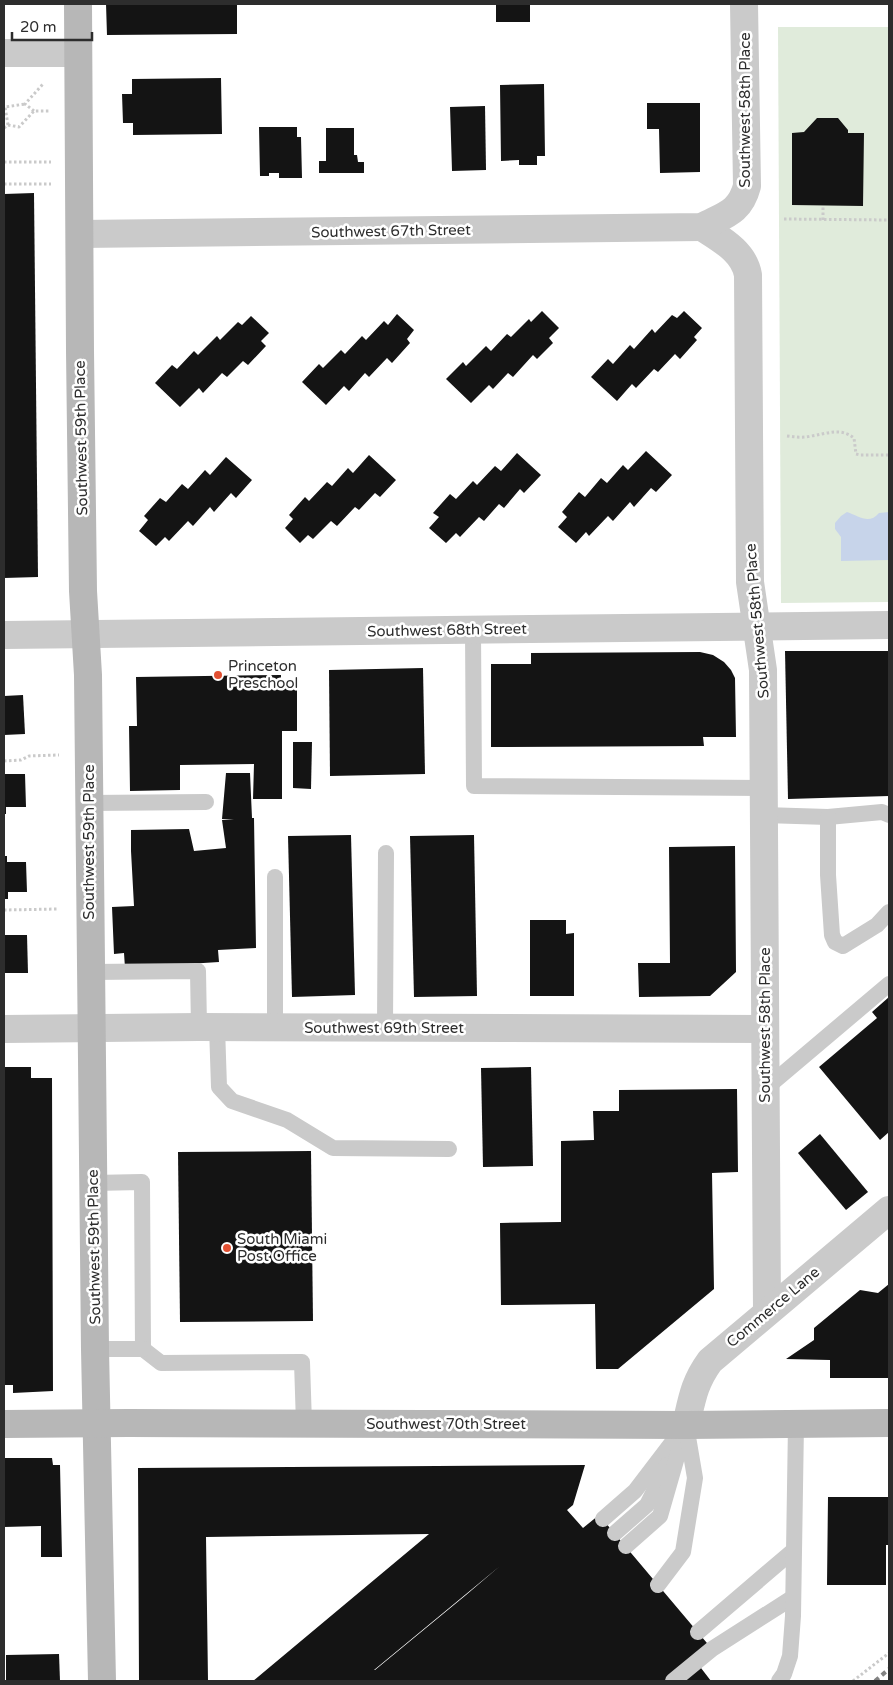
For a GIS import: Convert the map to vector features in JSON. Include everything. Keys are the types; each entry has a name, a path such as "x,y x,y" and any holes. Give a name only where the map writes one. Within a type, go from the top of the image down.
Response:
{"street":[{"name":"Southwest 59th Place","path":"78,4 83,581 88,675 96,1423 102,1681"},
{"name":"Southwest 58th Place","path":"702,227 733,211 744,196 747,186 744,4"},
{"path":"4,53 78,53"},
{"name":"Southwest 58th Place","path":"702,227 725,241 735,250 743,260 748,275 750,582 763,670 767,1312"},
{"name":"Southwest 67th Street","path":"80,234 702,227"},
{"name":"Southwest 68th Street","path":"4,636 889,625"},
{"name":"Southwest 69th Street","path":"4,1028 385,1027 765,1029"},
{"name":"Commerce Lane","path":"686,1425 693,1393 700,1375 710,1361 889,1210"},
{"name":"Southwest 70th Street","path":"4,1424 686,1425 889,1423"}],"lane":[{"path":"473,630 474,786 764,788"},
{"path":"89,803 206,802"},
{"path":"764,815 828,817 882,812 889,814"},
{"path":"828,817 828,875 834,942 843,946 878,925 889,912"},
{"path":"385,1027 386,853"},
{"path":"275,877 275,1028"},
{"path":"90,972 198,971 219,1087 232,1101 288,1120 333,1148 449,1149"},
{"path":"766,1089 889,984"},
{"path":"93,1182 142,1182 143,1349"},
{"path":"95,1349 143,1349 161,1363 302,1362 304,1424"},
{"path":"778,1681 784,1674 790,1656 793,1616 796,1424"},
{"path":"603,1519 635,1491 686,1425"},
{"path":"614,1533 647,1505 686,1425"},
{"path":"626,1546 660,1516 686,1425"},
{"path":"658,1585 683,1552 695,1478 686,1425"},
{"path":"698,1632 794,1550"},
{"path":"673,1681 712,1649 792,1598"}],"path":[{"path":"8,125 5,107 25,104 43,84"},
{"path":"25,104 34,111 49,111"},
{"path":"4,128 8,125 19,127 34,111"},
{"path":"4,162 51,162"},
{"path":"4,184 51,184"},
{"path":"823,205 823,220"},
{"path":"784,220 889,220"},
{"path":"787,436 810,436 828,432 843,432 854,438 856,454 889,455"},
{"path":"4,760 21,760 29,756 59,755"},
{"path":"4,910 58,909"},
{"path":"853,1681 889,1653"}],"green space":[{"path":"778,27 889,27 889,602 781,603"}],"water":[{"path":"847,512 868,519 875,517 879,513 889,512 889,560 841,561 841,537 835,529 835,523"}],"building":[{"path":"106,4 237,4 237,34 107,35"},
{"path":"496,4 530,4 530,22 496,22"},
{"path":"221,78 222,134 133,135 133,123 123,123 122,94 132,94 132,79"},
{"path":"544,84 545,156 537,156 537,165 519,165 519,160 501,161 500,85"},
{"path":"647,103 700,103 700,172 660,173 659,129 647,129"},
{"path":"485,106 486,170 452,171 450,107"},
{"path":"817,118 838,118 848,130 848,133 864,133 863,206 792,205 792,133 804,132"},
{"path":"259,127 297,127 297,137 301,137 302,178 279,178 279,173 269,173 269,176 260,176"},
{"path":"326,128 354,128 354,155 357,155 358,162 364,162 364,173 319,173 319,161 326,161"},
{"path":"34,193 38,577 4,578 4,194"},
{"path":"542,311 559,328 549,338 553,343 537,359 533,355 513,377 508,373 493,389 489,385 471,403 446,379 463,362 466,366 486,346 491,351 507,334 511,337 529,319 531,322"},
{"path":"684,311 702,328 694,337 697,340 680,359 675,354 658,372 654,369 636,388 632,384 617,401 591,377 608,359 613,364 630,345 634,349 652,329 655,333 672,315 677,318"},
{"path":"397,314 414,330 407,339 410,343 392,363 387,358 369,377 365,373 349,391 344,386 326,405 302,382 319,364 323,368 341,350 345,354 362,336 366,340 384,321 388,325"},
{"path":"251,316 269,333 261,341 266,346 248,365 243,361 227,377 222,373 203,393 199,388 180,407 155,383 172,365 177,369 194,351 198,355 217,336 220,340 238,322 242,325"},
{"path":"646,451 672,475 656,492 651,488 634,507 630,502 613,521 608,516 589,536 586,532 576,543 558,527 567,517 562,512 579,492 585,497 601,478 607,483 623,465 628,470"},
{"path":"517,453 541,475 524,493 520,489 504,508 499,504 484,521 479,517 460,537 456,533 446,543 429,528 439,517 433,513 450,494 456,499 473,481 477,485 495,466 501,471"},
{"path":"369,455 396,480 380,497 375,493 359,510 355,507 337,526 331,521 313,539 308,535 300,543 285,528 293,519 289,515 305,497 309,501 327,482 332,486 348,468 353,473"},
{"path":"226,457 252,480 236,498 231,493 214,512 210,507 193,526 188,521 169,541 165,537 156,546 139,531 148,520 144,516 160,498 166,502 182,484 188,489 205,470 210,475"},
{"path":"785,651 889,651 889,796 788,799"},
{"path":"700,652 713,655 724,662 735,678 736,737 703,737 704,746 491,747 491,664 531,664 531,653"},
{"path":"423,668 425,774 330,776 329,670"},
{"path":"281,675 281,686 297,687 297,731 282,731 282,799 253,799 254,764 180,765 180,790 130,791 129,726 137,726 136,677"},
{"path":"23,695 25,734 4,735 4,696"},
{"path":"293,742 312,742 311,789 293,788"},
{"path":"226,773 250,773 252,818 254,818 256,948 218,950 219,962 125,968 124,953 114,954 112,907 134,906 131,830 189,829 194,851 226,848 222,820 234,819 222,819"},
{"path":"4,774 25,774 26,807 6,807 6,814 4,814"},
{"path":"351,835 355,995 292,997 288,836"},
{"path":"474,835 477,996 414,997 410,836"},
{"path":"735,846 736,972 710,996 639,997 638,963 670,963 669,847"},
{"path":"4,856 7,856 7,862 26,862 27,892 8,892 8,899 4,899"},
{"path":"530,920 566,920 566,934 574,933 574,996 530,996"},
{"path":"4,935 27,935 28,973 4,973"},
{"path":"889,997 889,1132 880,1140 819,1067 877,1018 872,1012"},
{"path":"4,1067 31,1067 31,1078 52,1078 53,1391 13,1393 13,1385 4,1385"},
{"path":"531,1067 533,1166 483,1167 481,1068"},
{"path":"737,1089 738,1172 712,1173 714,1289 618,1369 596,1369 595,1304 501,1305 500,1223 561,1222 561,1141 594,1140 593,1111 619,1111 619,1090"},
{"path":"820,1134 868,1192 846,1210 798,1153"},
{"path":"311,1151 313,1321 180,1322 178,1152"},
{"path":"889,1284 889,1378 830,1378 830,1360 786,1359 814,1340 814,1328 860,1290 878,1293"},
{"path":"4,1458 52,1458 53,1465 60,1465 62,1557 41,1557 41,1526 4,1527"},
{"path":"585,1465 573,1505 567,1510 583,1528 599,1515 712,1649 701,1668 711,1681 253,1681 429,1534 206,1537 208,1681 139,1681 138,1468","holes":["500,1566 375,1670 374,1670"]},
{"path":"828,1497 889,1497 889,1545 886,1545 886,1585 827,1585"},
{"path":"59,1654 60,1681 6,1681 6,1655"}],"railway":[{"path":"875,1681 889,1669"}],"place":[{"name":"Princeton Preschool","path":"218,675"},
{"name":"South Miami Post Office","path":"227,1248"}]}
